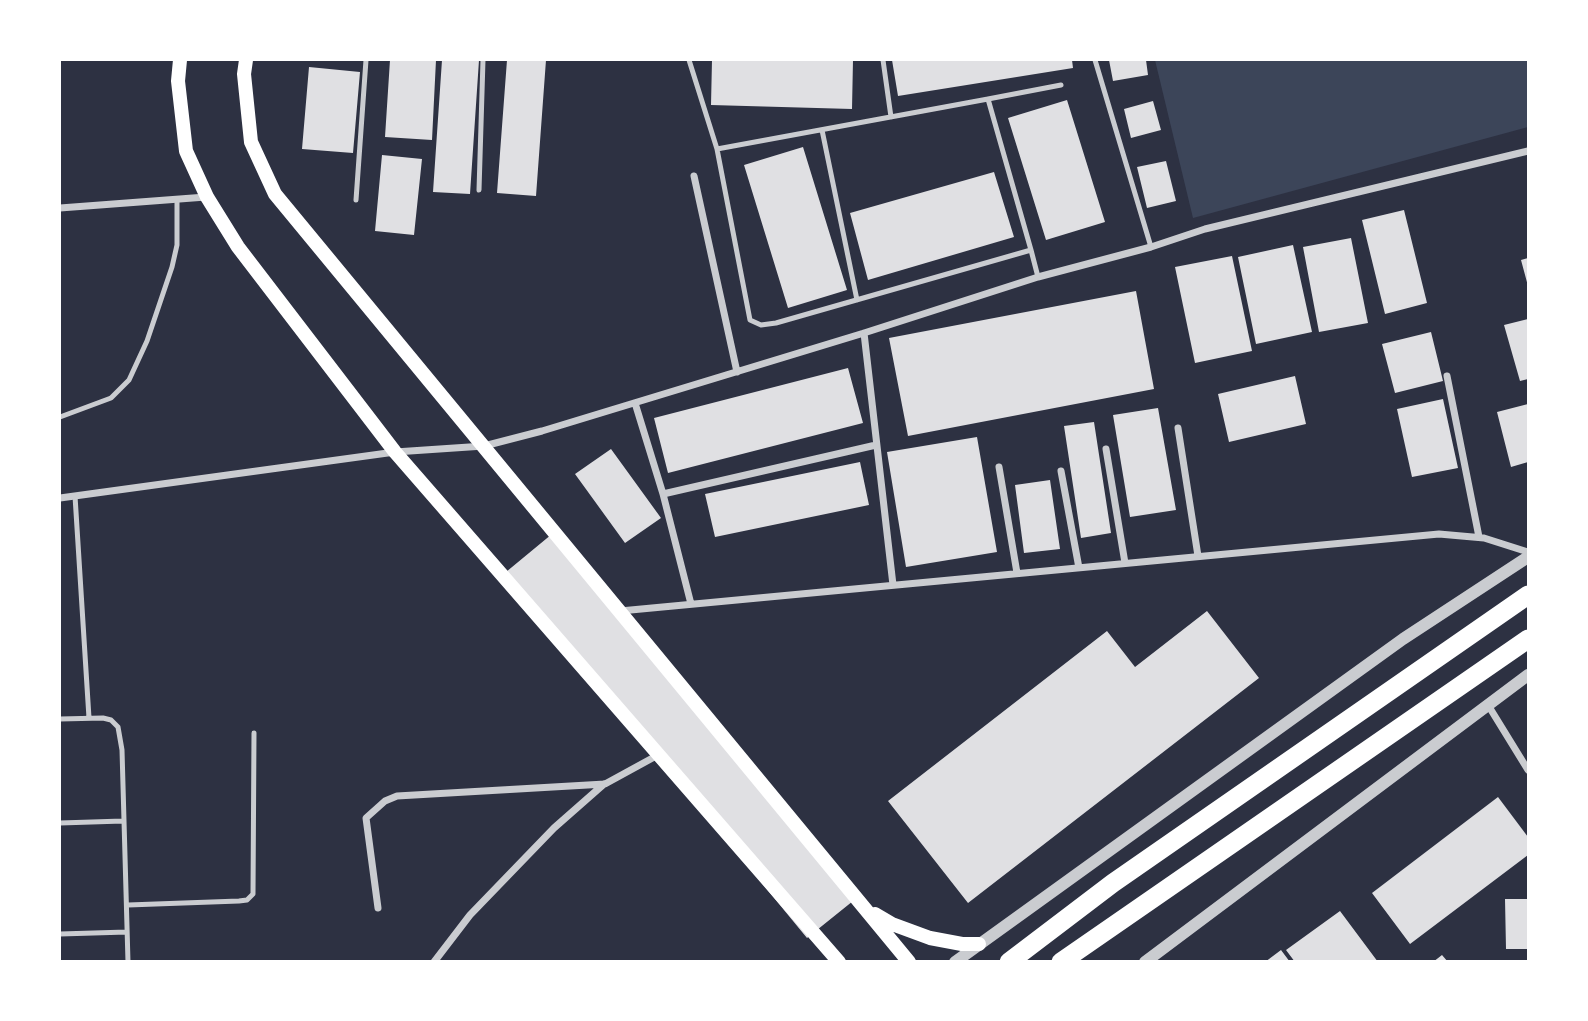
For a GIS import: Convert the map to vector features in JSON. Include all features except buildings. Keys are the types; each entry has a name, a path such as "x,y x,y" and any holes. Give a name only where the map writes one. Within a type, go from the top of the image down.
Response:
{"highway":[{"path":"1009,961 1113,883 1528,595"},
{"path":"1061,961 1528,639"}],"main road":[{"path":"180,60 178,81 186,151 207,197 238,247 395,452 836,959"},
{"path":"246,60 244,74 251,142 275,194 909,961"},
{"path":"865,908 892,924 930,938 979,944"}],"street":[{"path":"60,498 395,452 484,446 635,403 1038,277 1151,247 1205,229 1528,151"},
{"path":"694,176 737,372"},
{"path":"60,208 207,197"},
{"path":"864,333 892,585"},
{"path":"1447,376 1479,537"},
{"path":"635,403 663,495 691,604"},
{"path":"1178,428 1198,556"},
{"path":"663,495 876,445"},
{"path":"1106,449 1125,564"},
{"path":"999,467 1017,573"},
{"path":"1061,471 1079,568"},
{"path":"619,611 1439,534 1479,537 1528,554"},
{"path":"955,961 1403,639 1528,554"},
{"path":"1145,961 1528,675"},
{"path":"1488,705 1528,770"},
{"path":"434,961 470,915 554,828 604,784 659,755"},
{"path":"377,908 366,818 385,801 397,796 604,784"}],"lane":[{"path":"356,200 366,60"},
{"path":"479,190 483,60"},
{"path":"689,60 717,149 750,320 761,325 776,323 1031,250"},
{"path":"883,60 891,117"},
{"path":"1094,60 1151,247"},
{"path":"717,149 1061,85"},
{"path":"988,100 1038,277"},
{"path":"822,130 857,300"},
{"path":"60,417 111,398 129,380 147,341 172,267 177,245 177,199"},
{"path":"75,496 89,718"},
{"path":"60,719 111,720 118,727 122,751 128,961"},
{"path":"128,905 239,901 247,900 253,894 254,733"},
{"path":"60,823 123,821"},
{"path":"60,934 127,932"}],"shaded area":[{"path":"1155,60 1528,60 1528,127 1193,218"}]}
